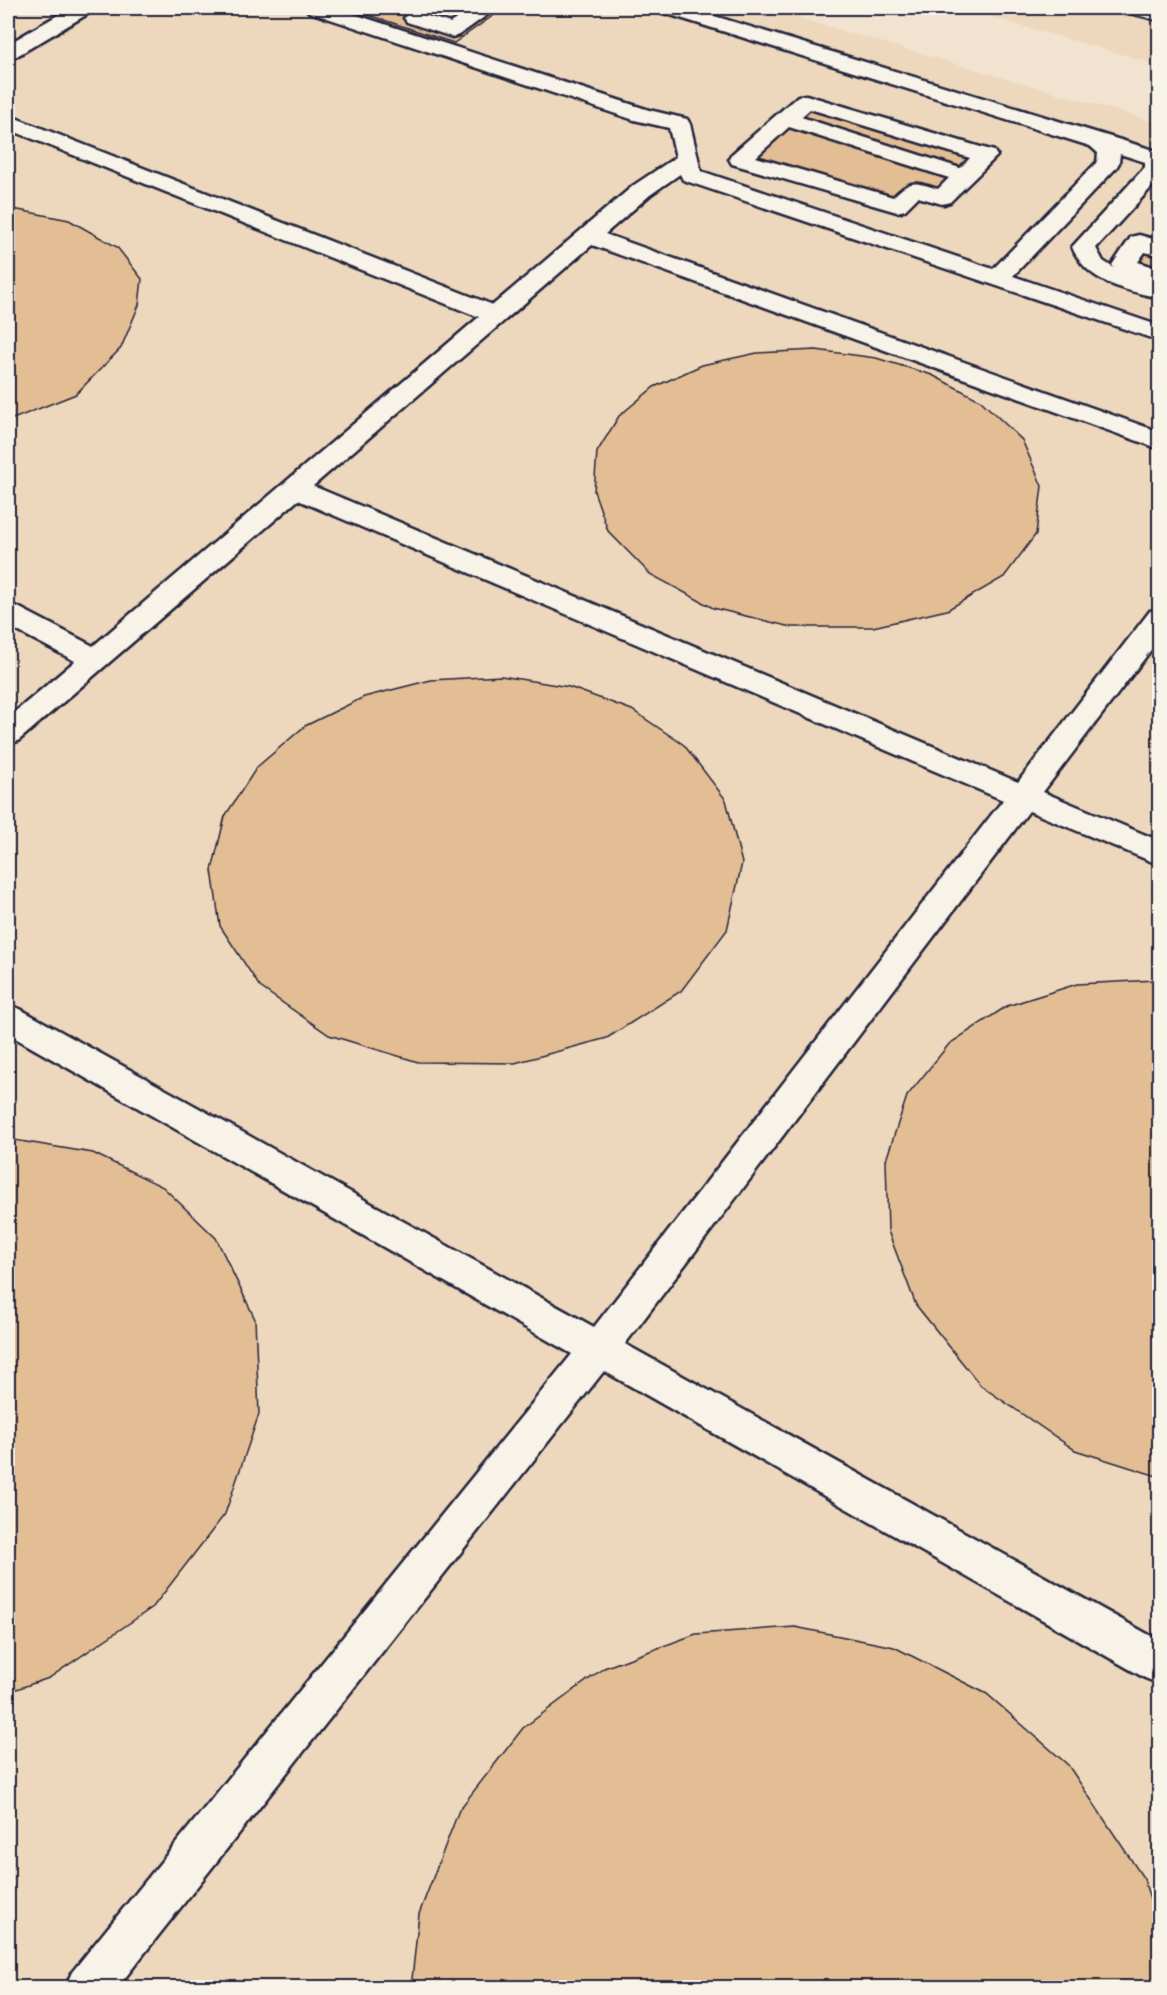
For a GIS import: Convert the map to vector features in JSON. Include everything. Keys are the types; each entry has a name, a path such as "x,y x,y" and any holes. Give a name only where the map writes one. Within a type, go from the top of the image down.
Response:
{"street":[{"path":"8,53 84,8"},
{"path":"316,8 642,115 679,124 691,175 1160,334"},
{"path":"668,8 1156,158 1156,168 1084,247 1087,258 1099,271 1160,291"},
{"path":"391,11 452,31 478,9"},
{"path":"806,101 986,156 942,197 877,177 859,194 740,159 771,144 785,120 806,101"},
{"path":"761,199 794,175 862,118"},
{"path":"8,120 496,315"},
{"path":"785,120 824,148 964,176"},
{"path":"893,163 923,137"},
{"path":"997,279 1108,163 1109,151 1098,141"},
{"path":"8,734 642,190 687,159"},
{"path":"588,236 1160,441"},
{"path":"1160,249 1139,242 1124,265 1160,276"},
{"path":"1131,253 1160,262"},
{"path":"294,488 1160,854"},
{"path":"8,614 95,659"},
{"path":"88,1988 599,1349 1160,618"},
{"path":"8,1018 1160,1664"}],"lane":[{"path":"1125,8 1160,17"}],"shaded area":[{"path":"8,8 764,8 1159,123 1159,1987 8,1988"},
{"path":"959,8 1159,8 1159,65"}],"building":[{"path":"347,8 504,8 454,43"},
{"path":"802,94 999,154 945,206 917,198 902,214 729,160"},
{"path":"8,208 69,220 117,247 142,279 139,305 121,348 76,394 8,421"},
{"path":"1135,235 1160,243 1160,280 1114,265"},
{"path":"816,350 876,358 932,375 980,400 1022,440 1042,486 1036,534 1004,577 947,610 873,627 791,627 713,608 650,574 608,531 594,491 597,452 619,416 654,387 702,365 757,353"},
{"path":"501,676 569,687 632,710 684,745 726,800 742,863 727,930 681,991 607,1038 515,1063 418,1062 329,1035 260,987 220,926 212,870 225,816 257,767 305,726 364,697 431,680"},
{"path":"1160,980 1160,1477 1075,1450 981,1386 916,1305 888,1231 886,1160 907,1096 949,1044 1007,1006 1077,984"},
{"path":"8,1139 93,1153 163,1187 216,1238 255,1319 259,1414 225,1514 153,1607 49,1678 8,1692"},
{"path":"795,1627 894,1647 987,1694 1068,1765 1144,1879 1160,1934 1160,1988 411,1988 419,1914 459,1810 523,1728 604,1668 696,1634"}]}
